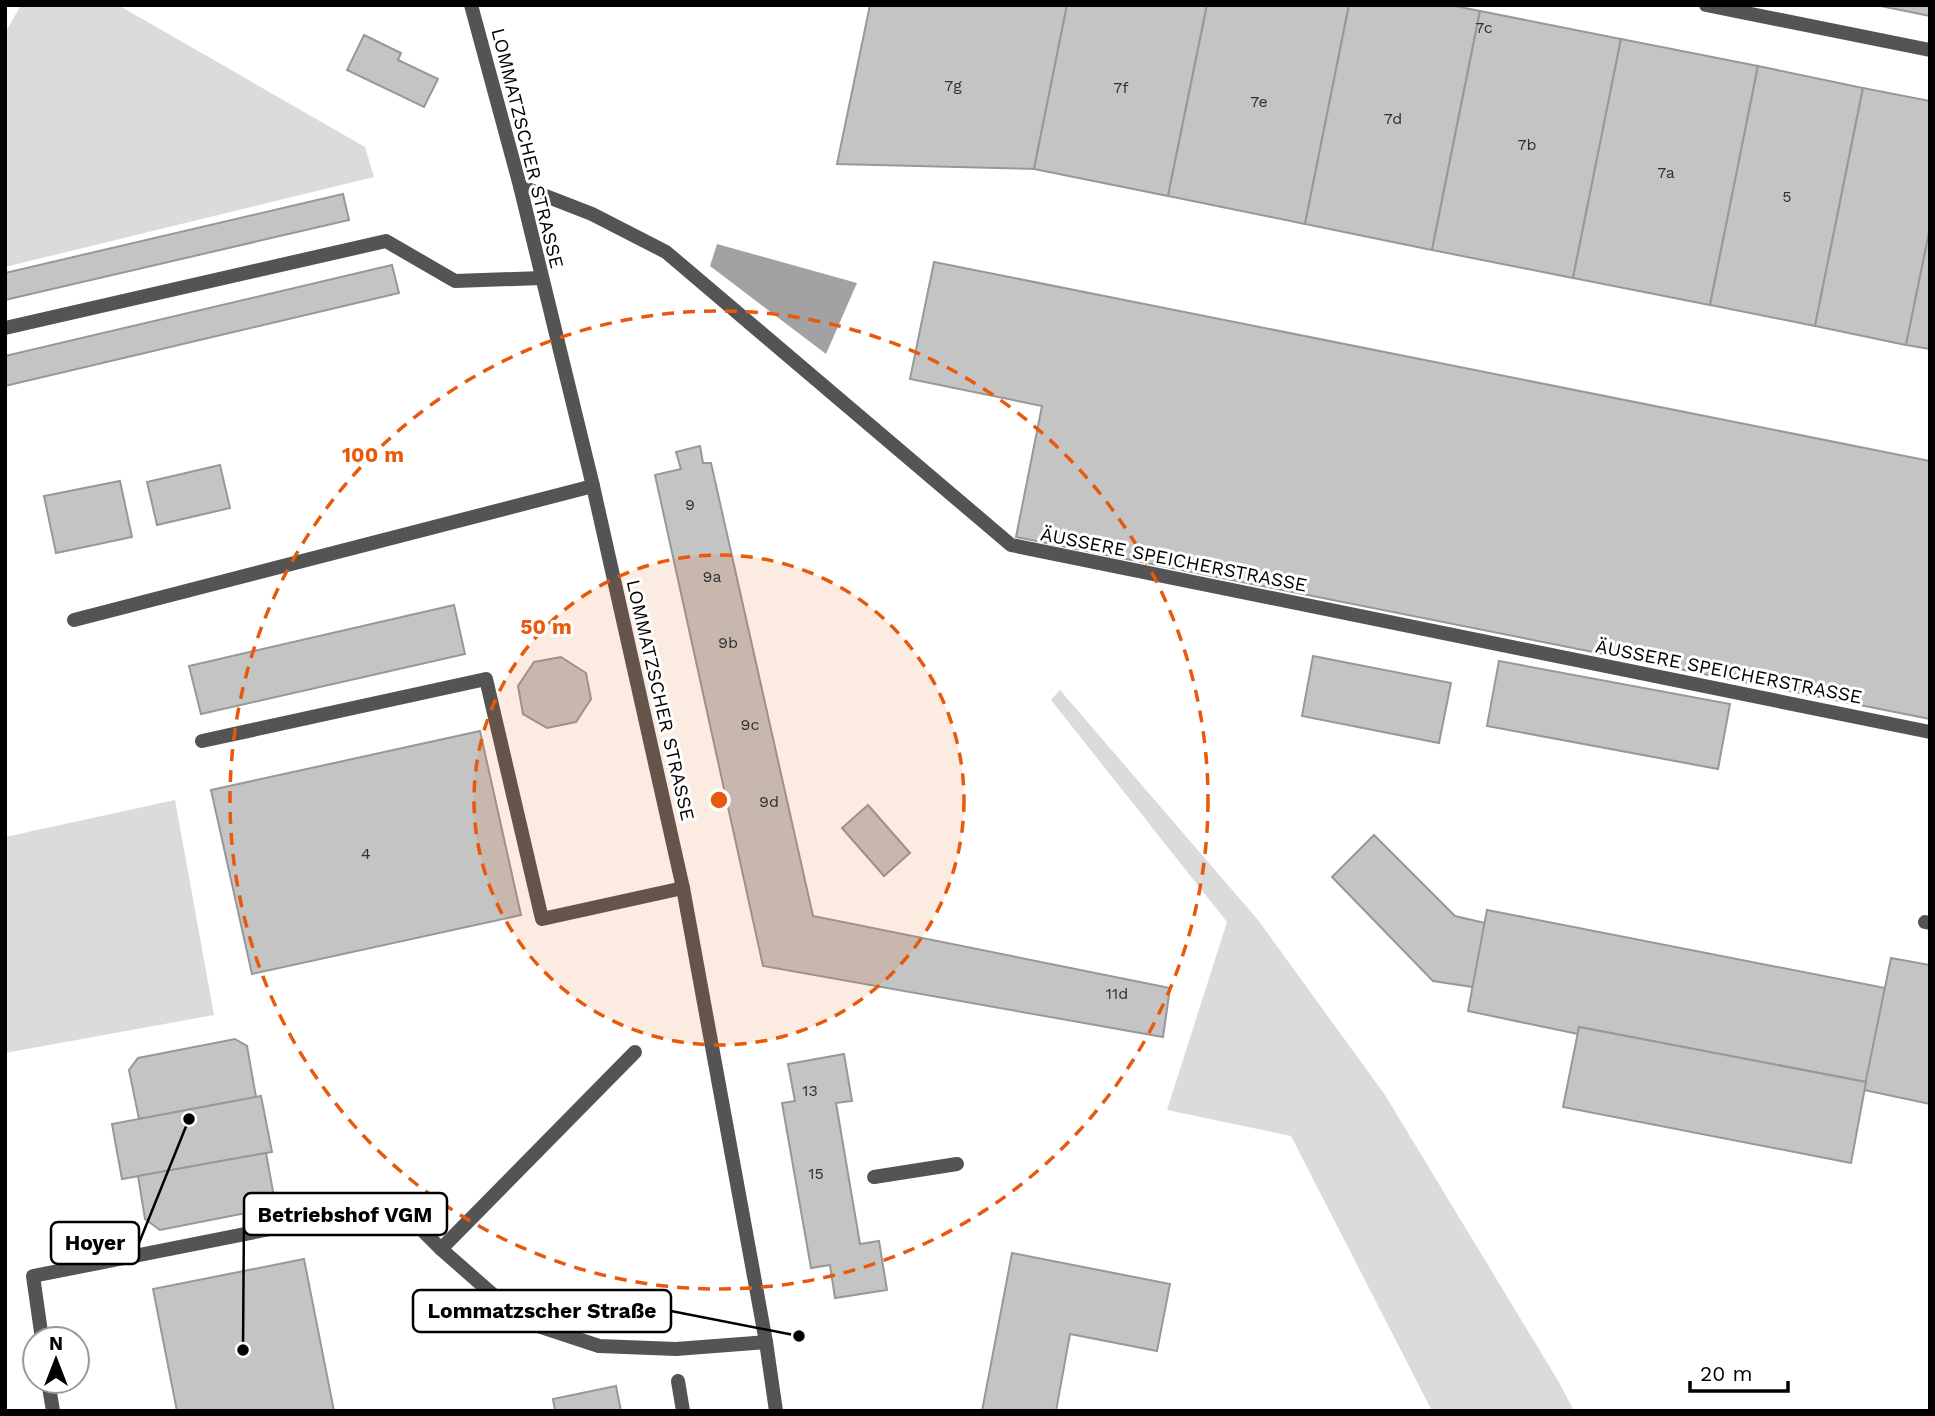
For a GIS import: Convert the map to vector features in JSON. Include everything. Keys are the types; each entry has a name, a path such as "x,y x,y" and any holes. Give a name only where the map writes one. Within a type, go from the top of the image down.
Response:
{"street":[{"name":"LOMMATZSCHER STRASSE","path":"471,5 520,186 593,486 683,888 766,1342 776,1411"},
{"path":"1706,5 1930,50"},
{"name":"ÄUSSERE SPEICHERSTRASSE","path":"520,186 592,214 666,252 1011,545 1930,732"},
{"path":"5,328 386,241 455,281 542,278"},
{"path":"75,620 593,486"},
{"path":"202,741 486,679 542,919 683,888"},
{"path":"441,1249 635,1052"},
{"path":"874,1177 957,1164"},
{"path":"40,1325 33,1276 396,1204 441,1249 523,1321 599,1346 677,1349 766,1342"},
{"path":"678,1381 683,1411"}],"shaded area":[{"path":"21,5 118,5 365,147 374,177 5,267 5,33"},
{"path":"717,244 857,283 826,354 710,266"},
{"path":"1060,690 1258,920 1385,1095 1574,1411 1432,1411 1291,1136 1167,1110 1227,922 1051,700"},
{"path":"175,800 214,1015 5,1053 5,837"}],"building":[{"path":"870,5 1067,5 1034,169 837,164"},
{"path":"1067,5 1207,5 1168,196 1034,169"},
{"path":"1207,5 1349,5 1305,224 1168,196"},
{"path":"1349,5 1450,5 1480,11 1432,250 1305,224"},
{"path":"1876,5 1930,5 1930,16"},
{"path":"1480,11 1621,39 1573,278 1432,250"},
{"path":"364,35 401,53 398,60 438,79 424,107 347,70"},
{"path":"1621,39 1758,66 1710,305 1573,278"},
{"path":"1758,66 1863,88 1815,326 1710,305"},
{"path":"1863,88 1930,101 1930,228 1906,345 1815,326"},
{"path":"343,194 349,220 5,300 5,273"},
{"path":"1930,228 1930,349 1906,345"},
{"path":"934,262 1930,461 1930,719 1016,537 1042,406 910,379"},
{"path":"392,265 399,293 5,386 5,356"},
{"path":"700,446 703,463 711,463 813,916 1170,988 1163,1037 763,966 655,475 681,469 676,452"},
{"path":"220,465 230,508 157,525 147,482"},
{"path":"120,481 132,537 56,553 44,496"},
{"path":"454,605 465,654 201,714 189,666"},
{"path":"1313,656 1451,683 1439,743 1302,716"},
{"path":"561,657 586,673 591,699 576,722 547,728 523,714 518,686 534,662"},
{"path":"1499,661 1730,704 1718,769 1487,726"},
{"path":"480,731 521,915 252,974 211,790"},
{"path":"868,805 910,853 884,876 842,828"},
{"path":"1374,835 1455,916 1485,923 1473,987 1433,981 1332,877"},
{"path":"1487,910 1885,988 1866,1082 1579,1027 1578,1034 1468,1011"},
{"path":"1891,958 1930,965 1930,1104 1864,1090"},
{"path":"1579,1027 1866,1082 1851,1163 1563,1107"},
{"path":"235,1039 247,1046 256,1097 139,1119 129,1070 138,1058"},
{"path":"844,1054 852,1101 836,1103 860,1244 879,1241 887,1290 835,1298 830,1265 811,1268 782,1103 795,1101 788,1064"},
{"path":"261,1096 272,1152 122,1179 112,1124"},
{"path":"266,1153 274,1197 266,1209 160,1230 145,1219 138,1176"},
{"path":"1012,1253 1170,1284 1157,1351 1070,1334 1056,1411 982,1411"},
{"path":"304,1259 334,1411 177,1411 153,1289"},
{"path":"616,1386 621,1411 555,1411 553,1399"}],"place":[{"name":"Hoyer","path":"189,1119"},
{"name":"Lommatzscher Straße","path":"799,1336"},
{"name":"Betriebshof VGM","path":"243,1350"}]}
